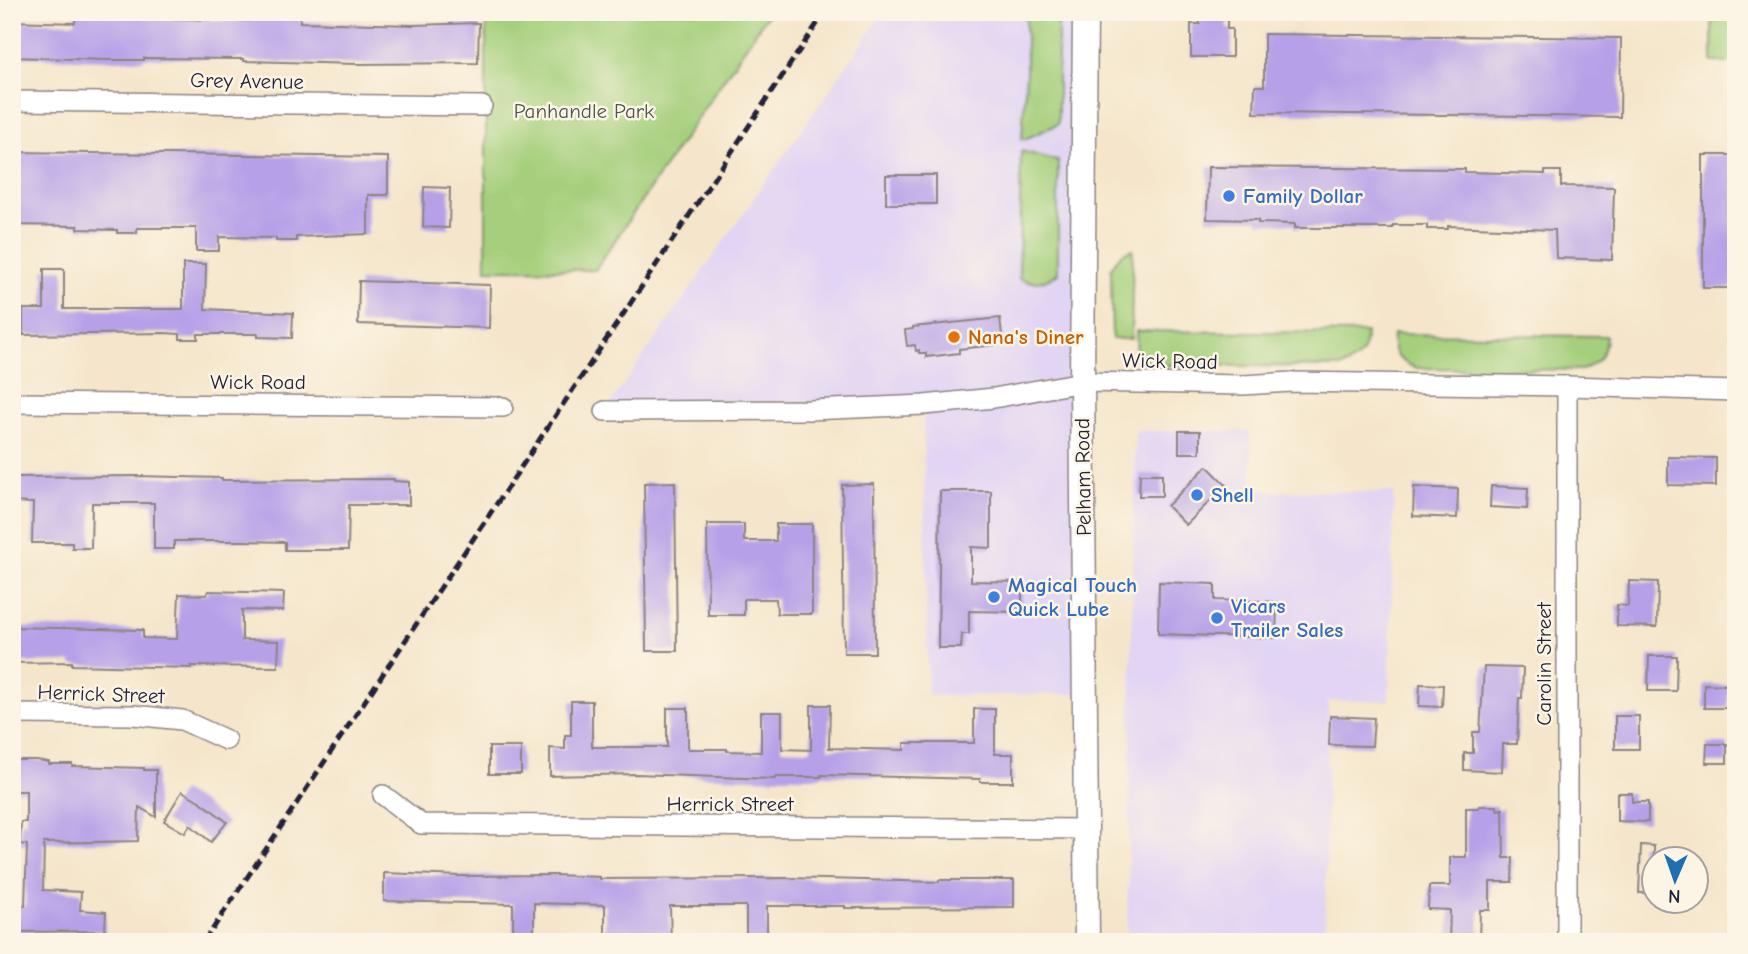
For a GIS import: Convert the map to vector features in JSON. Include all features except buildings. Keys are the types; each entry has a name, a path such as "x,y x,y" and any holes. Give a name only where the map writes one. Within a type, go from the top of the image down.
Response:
{"main road":[{"name":"Pelham Road","path":"1084,12 1082,382 1087,942"}],"street":[{"name":"Grey Avenue","path":"12,101 482,106"},
{"name":"Wick Road","path":"605,411 810,410 924,405 994,398 1082,382 1567,386 1736,391"},
{"name":"Carolin Street","path":"1567,386 1567,942"},
{"name":"Wick Road","path":"12,403 503,407"},
{"name":"Herrick Street","path":"12,714 133,715 182,720 226,740"},
{"name":"Herrick Street","path":"383,795 421,824 1086,829"}],"shaded area":[{"path":"884,12 1084,12 1085,694 928,696 923,405 605,411"},
{"path":"1135,431 1250,431 1253,491 1394,492 1389,701 1328,701 1325,942 1127,942"}],"green space":[{"name":"Panhandle Park","path":"486,12 769,12 595,270 486,269"},
{"path":"1026,12 1058,12 1058,124 1022,139 1026,74"},
{"path":"1712,12 1736,12 1736,62 1712,62"},
{"path":"1021,151 1058,161 1058,273 1039,282 1019,278"},
{"path":"1133,249 1131,339 1112,339 1111,268 1121,254"},
{"path":"1136,331 1366,333 1361,354 1342,367 1137,365"},
{"path":"1393,334 1606,336 1600,357 1582,370 1415,368 1396,355"}],"railway":[{"path":"204,942 825,12"}],"place":[{"name":"Family Dollar","path":"1229,196"},
{"name":"Nana's Diner","path":"954,337"},
{"name":"Shell","path":"1197,495"},
{"name":"Magical Touch Quick Lube","path":"994,597"},
{"name":"Vicars Trailer Sales","path":"1217,618"}]}
